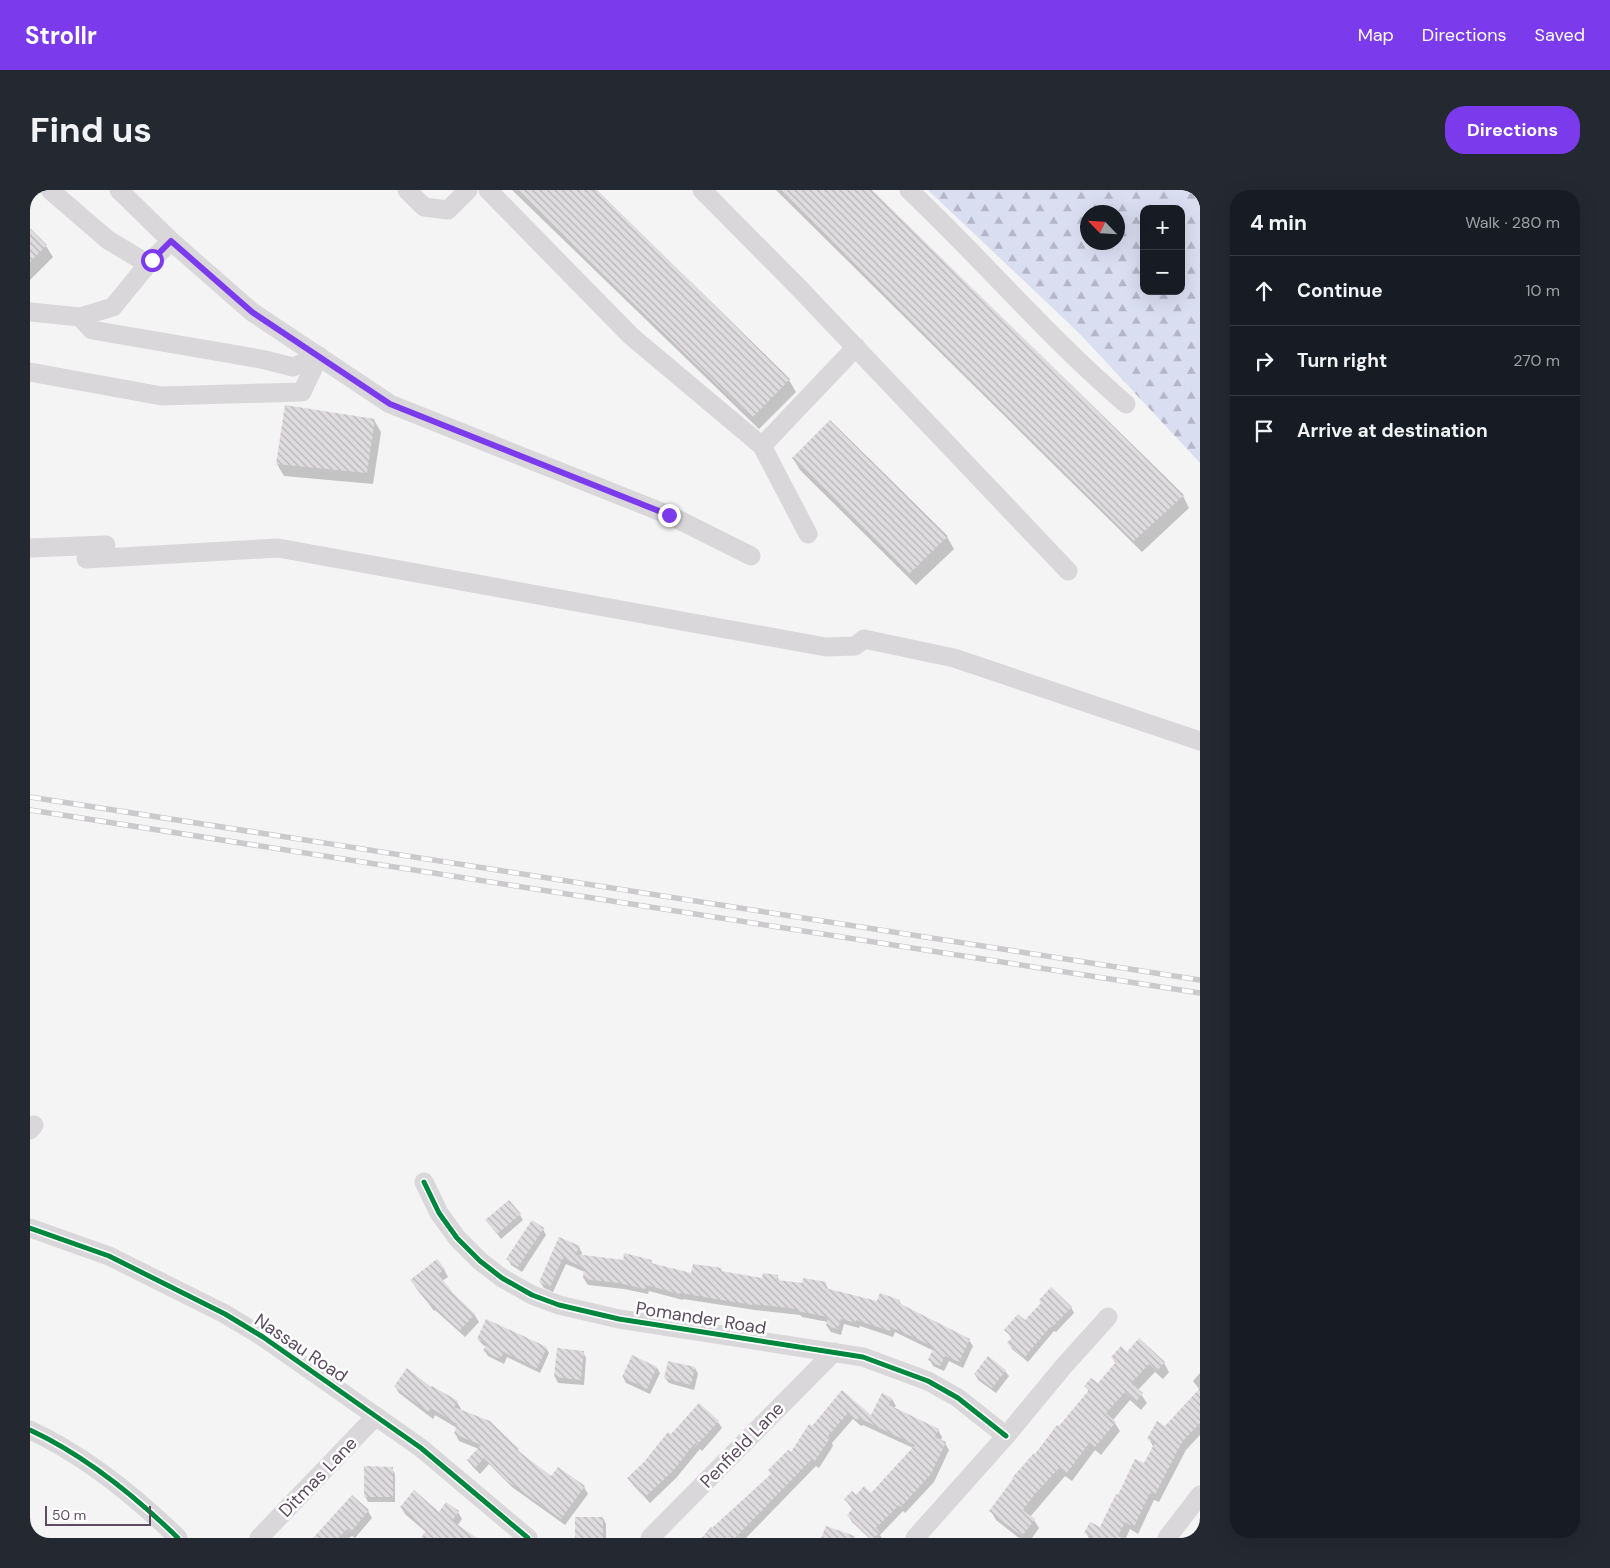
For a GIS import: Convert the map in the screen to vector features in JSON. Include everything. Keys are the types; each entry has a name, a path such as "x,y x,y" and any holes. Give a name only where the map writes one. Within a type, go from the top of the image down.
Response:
{"street":[{"path":"50,190 108,240 148,264"},
{"path":"120,190 171,241 252,312 390,404 669,515 752,556"},
{"path":"407,190 424,207 448,210 468,190"},
{"path":"488,190 631,336 762,446 808,534"},
{"path":"702,190 856,347 1068,571"},
{"path":"909,190 1088,371 1126,404"},
{"path":"30,312 80,317 113,307 148,264 171,241"},
{"path":"80,317 92,330 293,366 319,356"},
{"path":"762,446 856,347"},
{"path":"30,372 162,396 302,392 319,356"},
{"path":"30,548 198,542"},
{"path":"86,559 278,548 826,647 855,646 864,639 954,658 1200,741"},
{"name":"Pomander Road","path":"424,1182 439,1213 457,1238 480,1261 502,1278 532,1295 559,1305 619,1320 864,1357 928,1380 958,1398 1006,1436"},
{"name":"Nassau Road","path":"30,1228 109,1256 225,1314 263,1337 421,1448 528,1538"},
{"path":"915,1538 1006,1436 1063,1366 1108,1317"},
{"name":"Penfield Lane","path":"650,1538 834,1352"},
{"name":"Ditmas Lane","path":"259,1538 376,1416"},
{"path":"30,1430 81,1459 111,1481 178,1538"},
{"path":"1167,1538 1200,1494"}],"green space":[{"path":"928,190 1200,190 1200,463 1080,334"}],"building":[{"path":"516,190 597,190 790,379 752,418"},
{"path":"779,190 872,190 1184,495 1134,541"},
{"path":"30,228 47,245 30,262"},
{"path":"285,405 375,419 367,473 276,464"},
{"path":"830,420 948,536 909,574 792,458"},
{"path":"509,1200 521,1214 497,1234 485,1220"},
{"path":"532,1220 544,1228 518,1267 506,1259"},
{"path":"559,1237 580,1246 576,1254 623,1260 624,1253 652,1260 651,1263 691,1273 693,1264 722,1268 721,1271 762,1278 763,1273 778,1275 777,1280 802,1283 803,1278 826,1282 825,1288 877,1301 880,1293 900,1300 899,1303 970,1339 959,1362 945,1356 940,1366 928,1360 934,1347 891,1327 890,1331 856,1320 856,1323 841,1319 838,1329 826,1326 828,1317 797,1311 797,1309 752,1305 679,1294 646,1285 645,1289 619,1283 583,1279 584,1268 563,1258 550,1287 539,1282"},
{"path":"437,1259 445,1269 438,1274 454,1294 475,1314 460,1330 430,1303 429,1305 410,1280"},
{"path":"1051,1287 1072,1307 1051,1326 1024,1358 1007,1343 1012,1337 1004,1330 1018,1314 1025,1320 1041,1303 1039,1300"},
{"path":"486,1319 547,1347 537,1368 504,1352 500,1359 483,1351 487,1343 477,1339"},
{"path":"1139,1338 1165,1362 1157,1371 1149,1364 1131,1383 1143,1393 1136,1402 1125,1392 1106,1413 1116,1422 1095,1447 1090,1442 1067,1473 1060,1467 1035,1494 1023,1510 1035,1519 1022,1536 989,1511 1012,1478 1035,1454 1057,1425 1059,1426 1089,1390 1084,1386 1091,1378 1098,1383 1116,1362 1111,1357 1121,1346 1127,1352"},
{"path":"557,1348 584,1351 581,1380 554,1377"},
{"path":"632,1355 657,1367 647,1389 622,1377"},
{"path":"988,1356 1006,1370 992,1388 974,1374"},
{"path":"668,1361 695,1367 691,1385 664,1378"},
{"path":"407,1368 431,1387 458,1401 454,1407 490,1421 519,1449 517,1450 551,1476 558,1467 585,1486 561,1519 506,1480 484,1458 475,1468 467,1460 481,1445 454,1434 457,1424 431,1408 428,1412 394,1386"},
{"path":"1200,1388 1200,1423 1182,1442 1155,1495 1150,1493 1134,1527 1125,1522 1118,1536 1122,1538 1094,1538 1084,1533 1090,1522 1100,1527 1135,1459 1144,1463 1155,1443 1147,1439 1157,1421 1165,1426"},
{"path":"842,1390 871,1415 882,1393 892,1398 889,1405 939,1429 935,1437 946,1442 931,1474 901,1507 899,1505 876,1528 880,1532 874,1538 870,1538 847,1515 853,1508 844,1499 852,1491 856,1495 864,1486 871,1493 915,1445 859,1418 857,1420 848,1413 828,1436 830,1438 815,1461 812,1459 735,1538 701,1538 771,1474 768,1470 788,1450 791,1452 809,1424 812,1426"},
{"path":"699,1403 719,1421 697,1445 695,1443 673,1471 645,1497 627,1478 644,1462 668,1432 671,1434"},
{"path":"364,1466 393,1467 393,1497 364,1497"},
{"path":"414,1490 439,1512 446,1502 459,1511 452,1521 477,1538 421,1538 426,1530 400,1507"},
{"path":"352,1495 369,1510 351,1532 347,1529 338,1538 313,1538"},
{"path":"575,1517 603,1517 603,1538 575,1538"},
{"path":"826,1526 855,1536 855,1538 821,1538"}],"railway":[{"path":"30,797 1200,980"},
{"path":"30,810 1200,993"}],"cycle path":[{"path":"424,1182 439,1213 457,1238 480,1261 502,1278 532,1295 559,1305 619,1319 863,1357 928,1381 958,1398 1006,1436"},
{"path":"30,1228 109,1256 225,1314 263,1337 421,1448 528,1538"},
{"path":"30,1430 89,1464 127,1492 178,1538"}],"route":[{"path":"152,260 171,241 252,312 390,404 669,515"}]}
